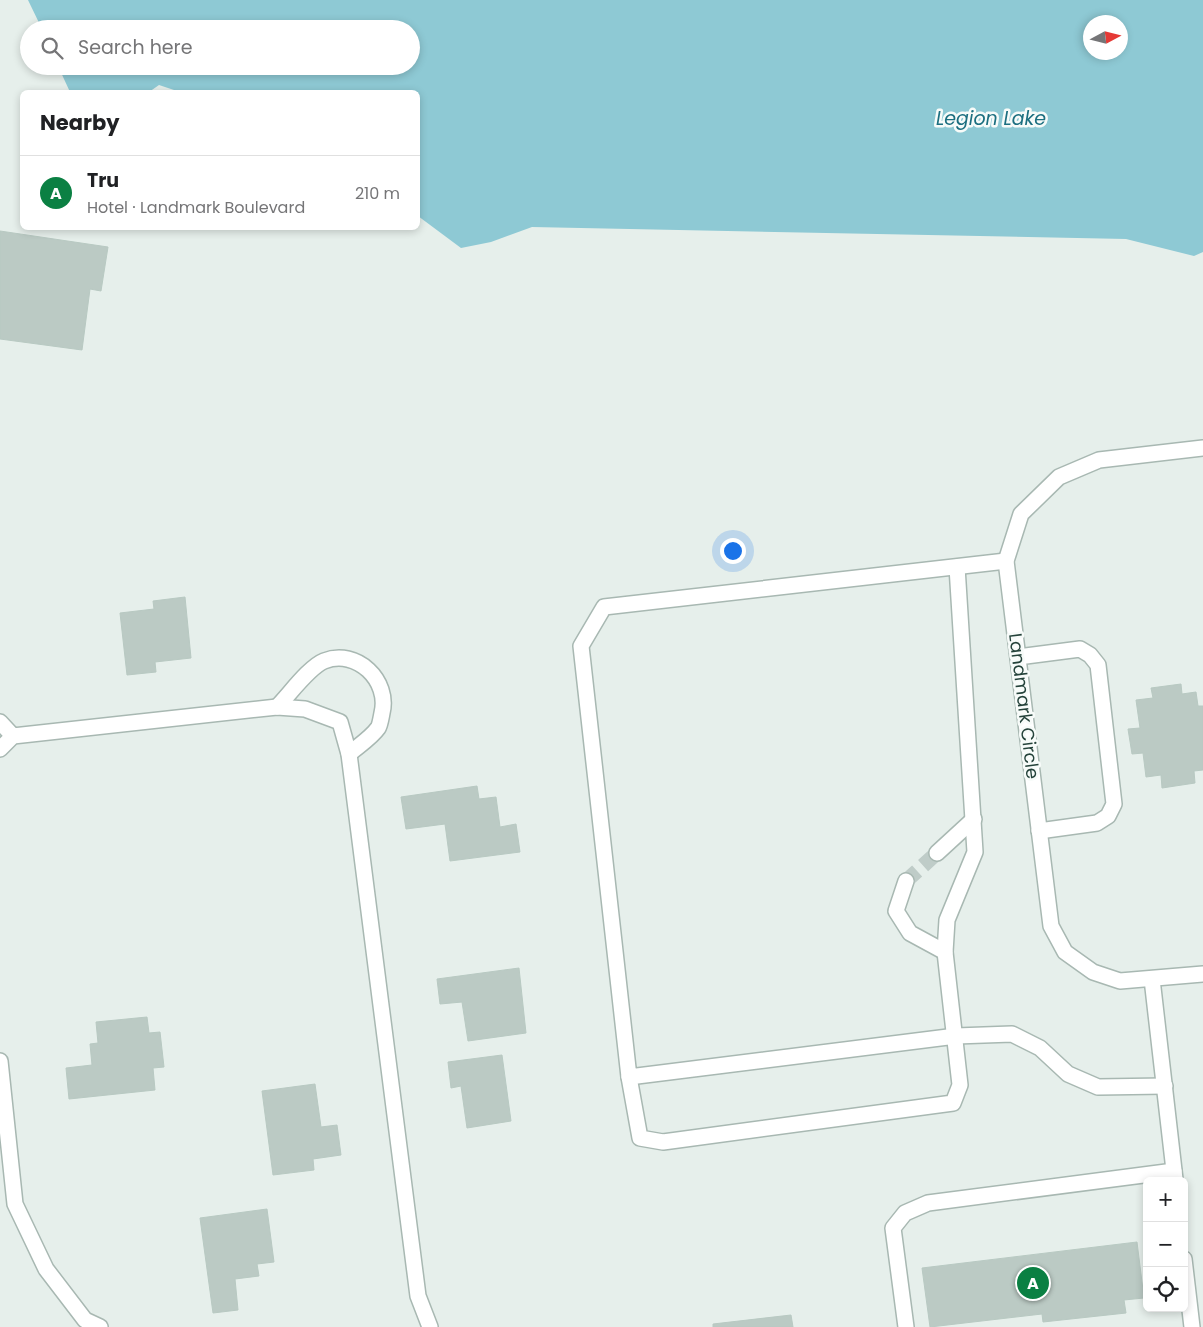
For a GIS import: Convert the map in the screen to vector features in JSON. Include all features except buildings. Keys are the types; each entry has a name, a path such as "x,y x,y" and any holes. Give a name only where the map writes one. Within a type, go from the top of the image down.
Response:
{"street":[{"name":"Landmark Circle","path":"1203,448 1100,460 1059,477 1021,514 1006,561 1052,926 1065,952 1093,972 1120,981 1203,974"},
{"path":"956,567 975,852 947,920 945,952 956,1036 960,1085 953,1103 662,1142 640,1138 630,1076 581,646 604,607 1006,561"},
{"path":"1018,656 1080,649 1090,655 1098,665 1114,804 1108,816 1097,823 1040,831"},
{"path":"277,707 323,661 345,658 359,662 381,685 384,703 379,727 349,754"},
{"path":"0,750 14,736 277,707 304,709 340,722 349,754 418,1296 426,1326"},
{"path":"0,722 14,736"},
{"path":"937,853 974,819"},
{"path":"906,881 896,911 910,932 945,952"},
{"path":"1203,974 1203,980"},
{"path":"906,1327 893,1228 905,1213 928,1203 1175,1176 1152,979"},
{"path":"630,1076 956,1036 1012,1034 1040,1048 1068,1074 1098,1087 1165,1086"},
{"path":"0,1061 15,1204 46,1269 85,1320 100,1327"},
{"path":"1185,1267 1192,1327"}],"water":[{"name":"Legion Lake","path":"28,0 1203,0 1203,252 1194,256 1126,239 532,227 491,242 461,248 420,217 420,90 174,90 159,85 152,90 69,90 62,75 420,75 420,20 38,20"}],"tunnel":[{"path":"906,881 937,853"}],"place":[{"name":"Tru","path":"1033,1283"}]}
